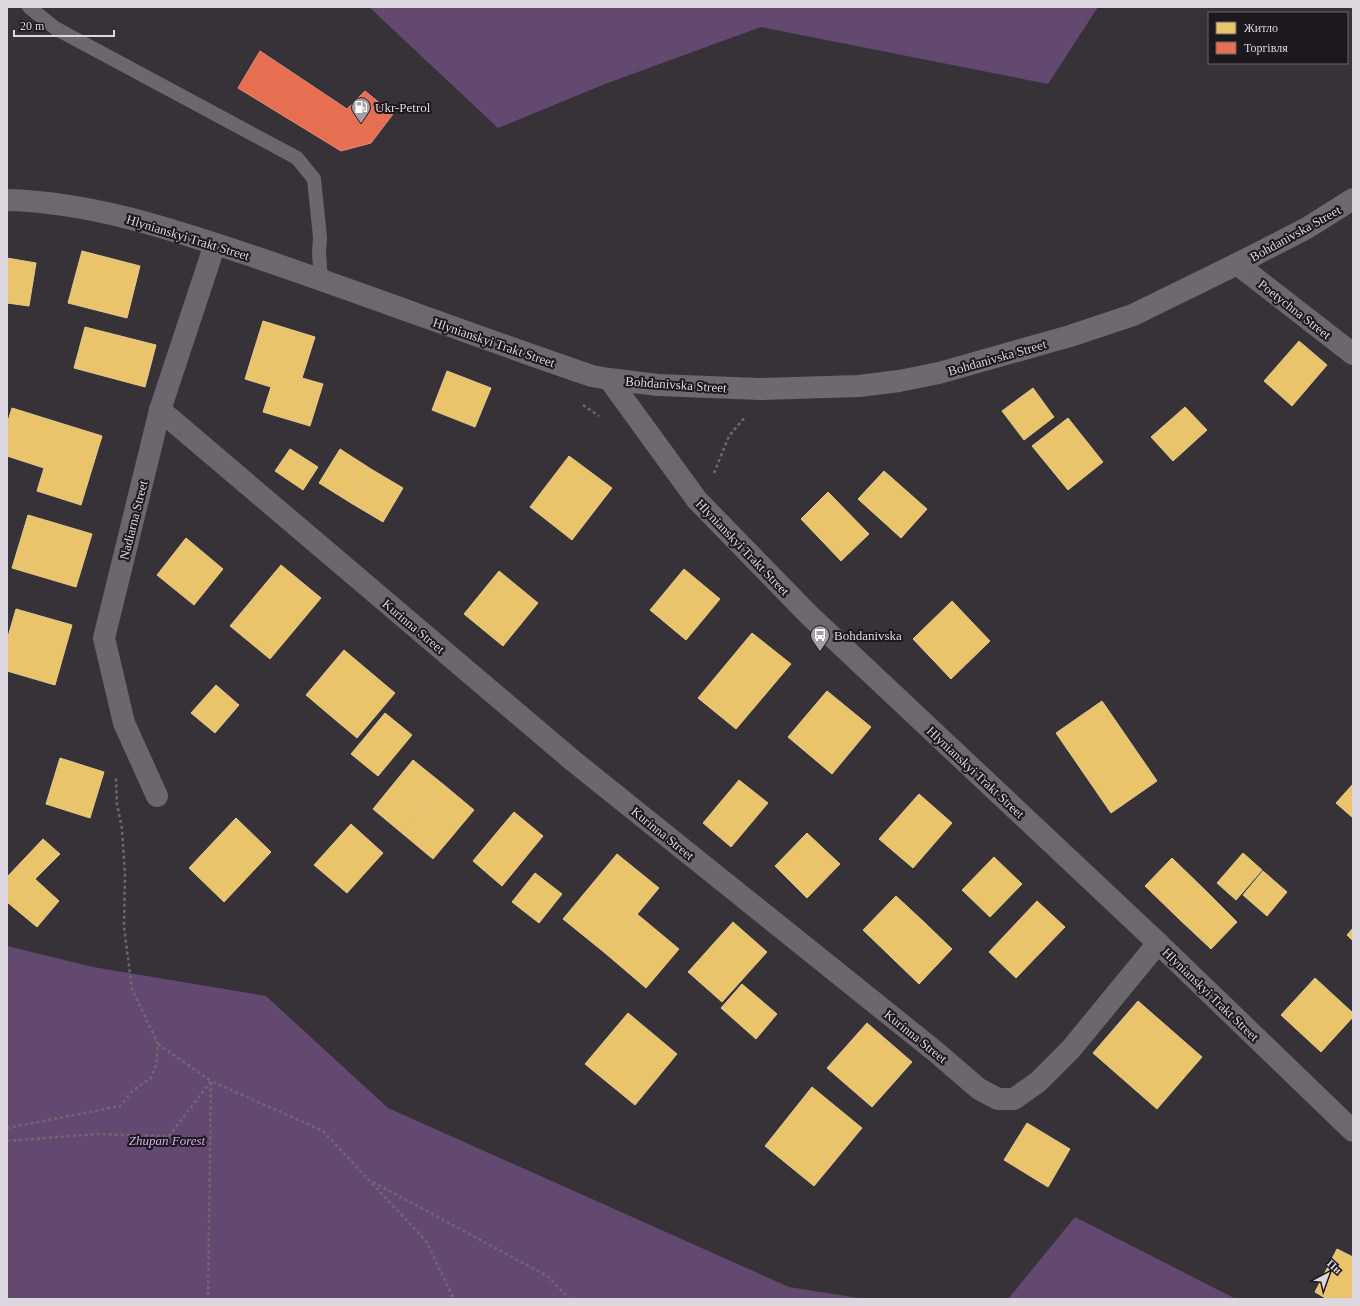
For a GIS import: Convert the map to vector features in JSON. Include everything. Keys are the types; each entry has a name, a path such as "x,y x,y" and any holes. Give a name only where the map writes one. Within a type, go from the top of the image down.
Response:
{"main road":[{"name":"Bohdanivska Street","path":"609,380 658,385 760,389 859,386 899,381 938,373 1002,356 1133,315 1307,228 1353,199"},
{"name":"Hlynianskyi Trakt Street","path":"7,200 64,204 112,214 215,244 321,279 474,336 592,376 609,380 697,500 780,586 1158,942 1353,1131"}],"street":[{"name":"Nadiarna Street","path":"158,796 124,723 104,638 160,410 215,244"},
{"name":"Poetychna Street","path":"1237,264 1353,354"},
{"name":"Kurinna Street","path":"160,410 572,760 930,1047 979,1089 998,1099 1014,1099 1038,1082 1086,1031 1158,942"}],"lane":[{"path":"29,7 55,28 298,158 314,179 320,237 319,253 321,279"}],"path":[{"path":"116,774 115,782 117,804 122,829 125,875 124,927 132,989 158,1044 210,1081 323,1131 426,1241 454,1299"},
{"path":"7,1128 120,1106 132,1091 151,1078 156,1065 158,1044"},
{"path":"7,1141 97,1134 169,1136 210,1081"},
{"path":"208,1299 210,1081"},
{"path":"370,1181 549,1277 569,1299"}],"green space":[{"path":"369,7 1098,7 1048,84 761,27 605,84 498,128"},
{"name":"Zhupan Forest","path":"7,946 93,967 266,996 388,1108 789,1287 865,1299 7,1299"},
{"path":"1075,1217 1236,1299 1008,1299"}],"building: Житло":[{"path":"82,251 140,266 127,318 68,303"},
{"path":"7,258 36,263 29,306 7,303"},
{"path":"263,321 315,337 302,378 323,384 310,426 263,412 271,387 245,379"},
{"path":"85,327 156,345 145,387 74,368"},
{"path":"1299,341 1327,365 1292,406 1264,381"},
{"path":"447,371 491,388 475,427 432,410"},
{"path":"1033,388 1054,417 1024,440 1002,411"},
{"path":"1185,407 1207,430 1173,461 1151,437"},
{"path":"12,408 102,436 81,505 37,491 44,468 7,456 7,424"},
{"path":"1068,418 1103,462 1068,490 1032,446"},
{"path":"290,449 318,467 303,490 275,471"},
{"path":"340,449 371,469 351,503 319,483"},
{"path":"569,456 612,488 572,540 530,507"},
{"path":"371,469 403,488 383,522 351,503"},
{"path":"884,471 927,509 901,538 858,499"},
{"path":"828,492 869,534 841,561 801,519"},
{"path":"28,515 92,534 76,587 12,568"},
{"path":"186,538 223,569 194,605 157,575"},
{"path":"281,565 321,598 270,659 230,626"},
{"path":"684,569 720,599 686,640 650,610"},
{"path":"499,571 538,603 503,646 464,614"},
{"path":"952,601 990,641 951,679 913,639"},
{"path":"16,609 72,625 55,685 7,671 7,640"},
{"path":"752,633 791,664 736,729 698,698"},
{"path":"344,650 370,672 332,717 306,695"},
{"path":"370,672 395,693 357,738 332,717"},
{"path":"216,685 239,705 215,733 191,713"},
{"path":"827,691 871,727 832,774 788,737"},
{"path":"1102,701 1157,781 1111,813 1056,733"},
{"path":"385,713 412,735 378,776 351,754"},
{"path":"60,758 104,772 90,818 46,804"},
{"path":"413,760 444,785 403,834 373,809"},
{"path":"739,780 768,803 731,847 703,823"},
{"path":"1353,784 1353,818 1336,803"},
{"path":"444,785 474,810 433,859 403,834"},
{"path":"919,794 952,823 913,868 879,839"},
{"path":"514,812 543,836 502,886 473,861"},
{"path":"236,818 271,852 224,902 189,868"},
{"path":"351,824 383,853 347,893 314,865"},
{"path":"807,833 840,864 807,898 775,866"},
{"path":"43,839 60,854 35,879 59,901 37,927 7,902 7,877"},
{"path":"1243,853 1262,870 1236,900 1217,883"},
{"path":"617,854 659,888 605,953 563,919"},
{"path":"994,857 1022,884 990,917 962,890"},
{"path":"1172,858 1205,890 1178,918 1145,886"},
{"path":"1263,871 1287,892 1267,916 1243,895"},
{"path":"535,873 562,894 539,923 512,902"},
{"path":"1205,890 1237,922 1211,949 1178,918"},
{"path":"896,896 924,922 891,957 863,930"},
{"path":"1037,901 1065,927 1016,978 989,952"},
{"path":"637,914 679,949 646,988 605,953"},
{"path":"733,922 767,952 722,1002 688,972"},
{"path":"924,922 952,949 919,984 891,957"},
{"path":"1353,928 1353,941 1347,935"},
{"path":"1315,978 1353,1013 1353,1017 1321,1052 1281,1015"},
{"path":"742,984 777,1014 756,1039 721,1008"},
{"path":"1138,1001 1202,1057 1157,1109 1093,1053"},
{"path":"628,1013 677,1054 635,1105 585,1064"},
{"path":"867,1023 912,1062 872,1107 827,1068"},
{"path":"812,1087 862,1128 814,1186 765,1146"},
{"path":"1027,1123 1070,1149 1048,1187 1004,1160"},
{"path":"1337,1249 1353,1257 1353,1299 1327,1299 1315,1292"}],"building: Торгівля":[{"path":"260,51 347,109 365,91 393,114 371,143 341,151 238,88"}],"place":[{"name":"Ukr-Petrol","path":"361,124"},
{"name":"Bohdanivska","path":"820,652"}]}
